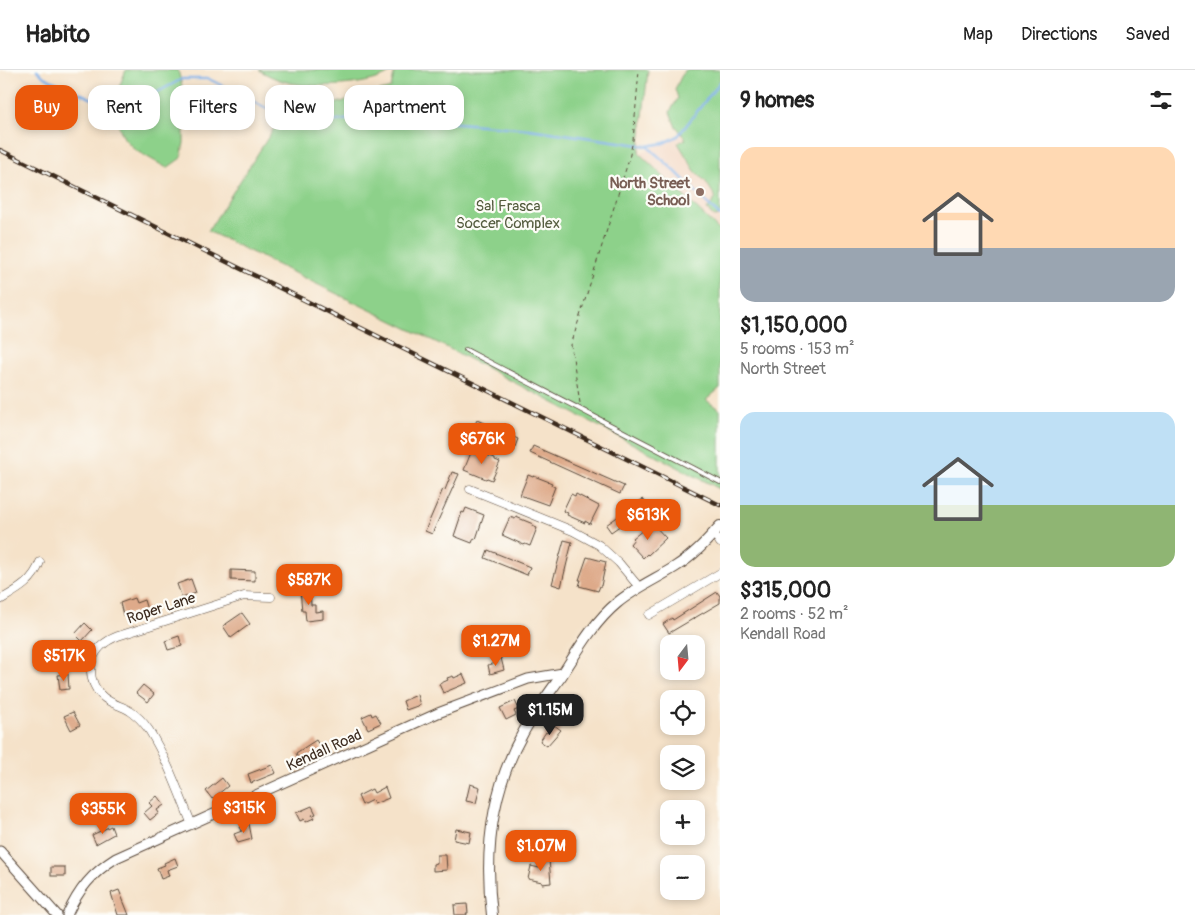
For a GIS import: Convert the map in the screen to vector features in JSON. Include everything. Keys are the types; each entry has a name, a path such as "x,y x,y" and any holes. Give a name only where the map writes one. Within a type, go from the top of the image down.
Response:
{"main road":[{"path":"492,915 488,872 491,830 502,782 512,755 524,731 602,618 616,604 639,587 691,556 717,530"}],"street":[{"path":"470,488 574,531 594,542 608,552 639,587"},
{"path":"717,530 720,543"},
{"path":"0,600 30,582 40,562"},
{"path":"649,615 720,573"},
{"name":"Roper Lane","path":"192,824 159,748 144,723 129,710 103,697 94,686 91,672 93,659 100,647 111,638 244,596 271,597"},
{"name":"Kendall Road","path":"67,915 86,882 116,858 438,712 528,678 563,672"},
{"path":"0,850 57,915"}],"lane":[{"path":"466,350 581,408 720,482"}],"path":[{"path":"581,408 571,345 629,159 633,140 639,70"}],"shaded area":[{"name":"North Street School","path":"720,86 720,231 639,153 683,135"}],"green space":[{"path":"126,70 178,70 182,85 170,85 170,130 184,130 184,143 181,158 167,168 135,150 124,138 120,130 160,130 160,85 120,85"},
{"path":"259,70 393,70 385,76 373,80 344,85 301,85 275,78"},
{"name":"Sal Frasca Soccer Complex","path":"395,70 648,70 639,153 720,231 720,388 706,400 720,410 720,489 444,346 208,231 273,130 334,130 334,104 344,101 344,130 464,130 464,85 392,85"},
{"path":"720,70 720,216 715,217 707,210 716,198 706,182 695,171 678,143 686,139 675,125 670,112 678,98 675,89 684,71"}],"building":[{"path":"477,420 518,439 515,447 473,428"},
{"path":"533,446 624,486 620,494 530,453"},
{"path":"472,450 495,458 495,460 500,462 492,480 464,470"},
{"path":"452,472 459,474 432,534 425,531"},
{"path":"528,475 552,483 551,485 555,487 548,505 520,495"},
{"path":"571,494 575,496 576,494 599,506 590,524 567,515 568,513 563,511"},
{"path":"643,499 648,506 611,532 606,525"},
{"path":"466,508 484,515 476,539 474,538 472,543 454,536 462,512 464,513"},
{"path":"510,517 515,519 516,517 533,524 532,526 537,528 530,546 502,535"},
{"path":"653,524 666,538 643,558 630,544 633,538"},
{"path":"564,540 572,542 561,587 552,584"},
{"path":"488,550 530,567 527,575 485,558"},
{"path":"587,557 606,562 601,586 598,591 579,586 581,580 579,580"},
{"path":"231,570 255,571 255,581 231,580"},
{"path":"191,579 196,593 182,598 177,584"},
{"path":"310,588 311,605 315,605 315,612 323,611 323,619 306,621 305,611 302,611 300,589"},
{"path":"717,592 720,596 720,603 669,633 663,624 672,618 673,620"},
{"path":"134,598 136,603 144,600 147,610 123,615 120,603"},
{"path":"242,613 250,624 231,638 223,626"},
{"path":"85,623 92,630 82,641 75,634"},
{"path":"179,636 182,646 168,650 165,641"},
{"path":"501,658 504,670 490,674 488,665 496,663 495,660"},
{"path":"68,674 69,689 60,690 58,675"},
{"path":"463,674 467,683 443,693 439,684 448,680 447,678 453,676 454,678"},
{"path":"143,685 154,694 148,702 136,693"},
{"path":"417,695 420,705 406,710 403,701"},
{"path":"515,701 519,709 514,711 516,715 506,720 500,708"},
{"path":"73,712 80,725 71,730 64,716"},
{"path":"371,713 372,716 376,714 381,723 368,729 362,717"},
{"path":"554,725 561,730 547,746 540,741"},
{"path":"316,740 322,750 300,762 296,753"},
{"path":"272,765 276,773 251,783 248,774"},
{"path":"222,778 228,786 212,799 206,791"},
{"path":"470,784 480,787 476,803 466,801"},
{"path":"385,787 389,798 374,804 372,800 362,805 358,796 372,789 374,793"},
{"path":"157,796 164,805 157,810 159,813 150,820 144,813 152,806 149,803"},
{"path":"312,806 316,814 312,815 314,818 305,822 304,819 300,821 296,813"},
{"path":"249,824 252,839 238,843 234,834 242,831 240,827"},
{"path":"111,826 114,834 96,844 92,835"},
{"path":"456,829 471,832 469,843 454,840"},
{"path":"437,855 446,855 447,870 433,871 433,864 437,863"},
{"path":"175,858 178,866 167,870 169,876 161,879 157,868"},
{"path":"549,859 551,883 542,884 542,882 528,879 531,866 539,868 539,860"},
{"path":"51,867 65,867 65,876 51,876"},
{"path":"119,890 129,915 118,915 111,893"},
{"path":"467,904 467,915 455,915 454,905"}],"waterway":[{"path":"37,70 44,77 106,105 154,94 182,79 209,79 274,112 321,123 374,116 529,129 647,146 664,143 678,136 720,82"},
{"path":"647,146 720,216"}],"railway":[{"path":"0,150 720,505"}],"place":[{"name":"North Street School","path":"700,192"}]}
